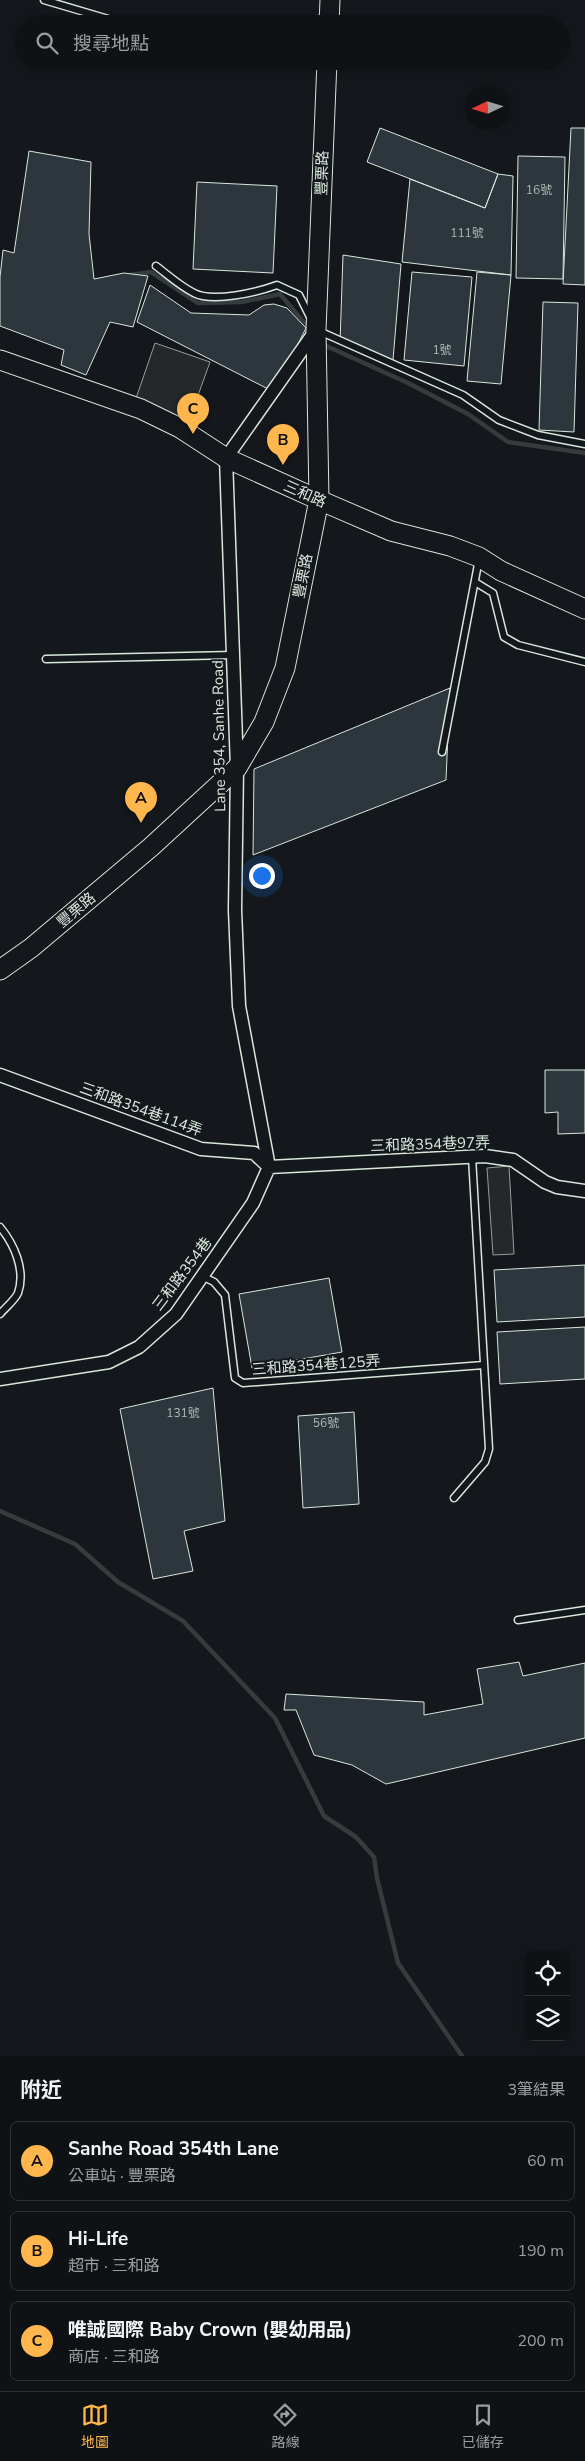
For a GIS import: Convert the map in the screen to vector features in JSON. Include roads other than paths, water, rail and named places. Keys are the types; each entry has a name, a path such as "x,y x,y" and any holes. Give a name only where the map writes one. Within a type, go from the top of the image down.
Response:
{"street":[{"path":"329,15 330,0"},
{"name":"豐栗路","path":"0,970 31,948 151,847 237,768 264,722 285,668 318,500 316,330 327,70"},
{"path":"226,458 316,330"},
{"name":"三和路","path":"0,360 141,409 180,428 226,458 318,500 391,532 450,546 479,557 501,571 585,609"},
{"name":"Lane 354, Sanhe Road","path":"226,458 237,768 235,910 239,1006 269,1167"},
{"name":"三和路354巷114弄","path":"0,1075 201,1148 254,1153 269,1167"},
{"name":"三和路354巷97弄","path":"269,1167 472,1157 513,1160 545,1182 585,1191"},
{"name":"三和路354巷","path":"0,1379 109,1362 140,1347 176,1314 253,1203 269,1167"}],"lane":[{"path":"44,0 95,15"},
{"path":"156,266 195,294 228,296 257,293 277,285 299,294 316,330 463,395 499,420 538,436 585,444"},
{"path":"442,752 479,557"},
{"path":"475,582 493,593 504,638 518,644 585,662"},
{"path":"46,659 234,656"},
{"path":"454,1498 485,1462 488,1449 472,1157"},
{"path":"0,1227 9,1238 21,1269 18,1294 0,1314"},
{"name":"三和路354巷125弄","path":"202,1276 214,1282 225,1295 235,1378 243,1383 484,1365"},
{"path":"518,1620 585,1610"}],"waterway":[{"path":"130,275 151,272 198,303 242,302 280,294 310,330"},
{"path":"322,344 408,383 468,414 508,442 585,453"},
{"path":"0,1511 75,1544 118,1582 183,1621 275,1718 324,1816 356,1837 374,1857 377,1878 398,1963 462,2056"}],"place":[{"name":"唯誠國際 Baby Crown (嬰幼用品)","path":"193,434"},
{"name":"Hi-Life","path":"283,465"},
{"name":"Sanhe Road 354th Lane","path":"141,823"}]}
